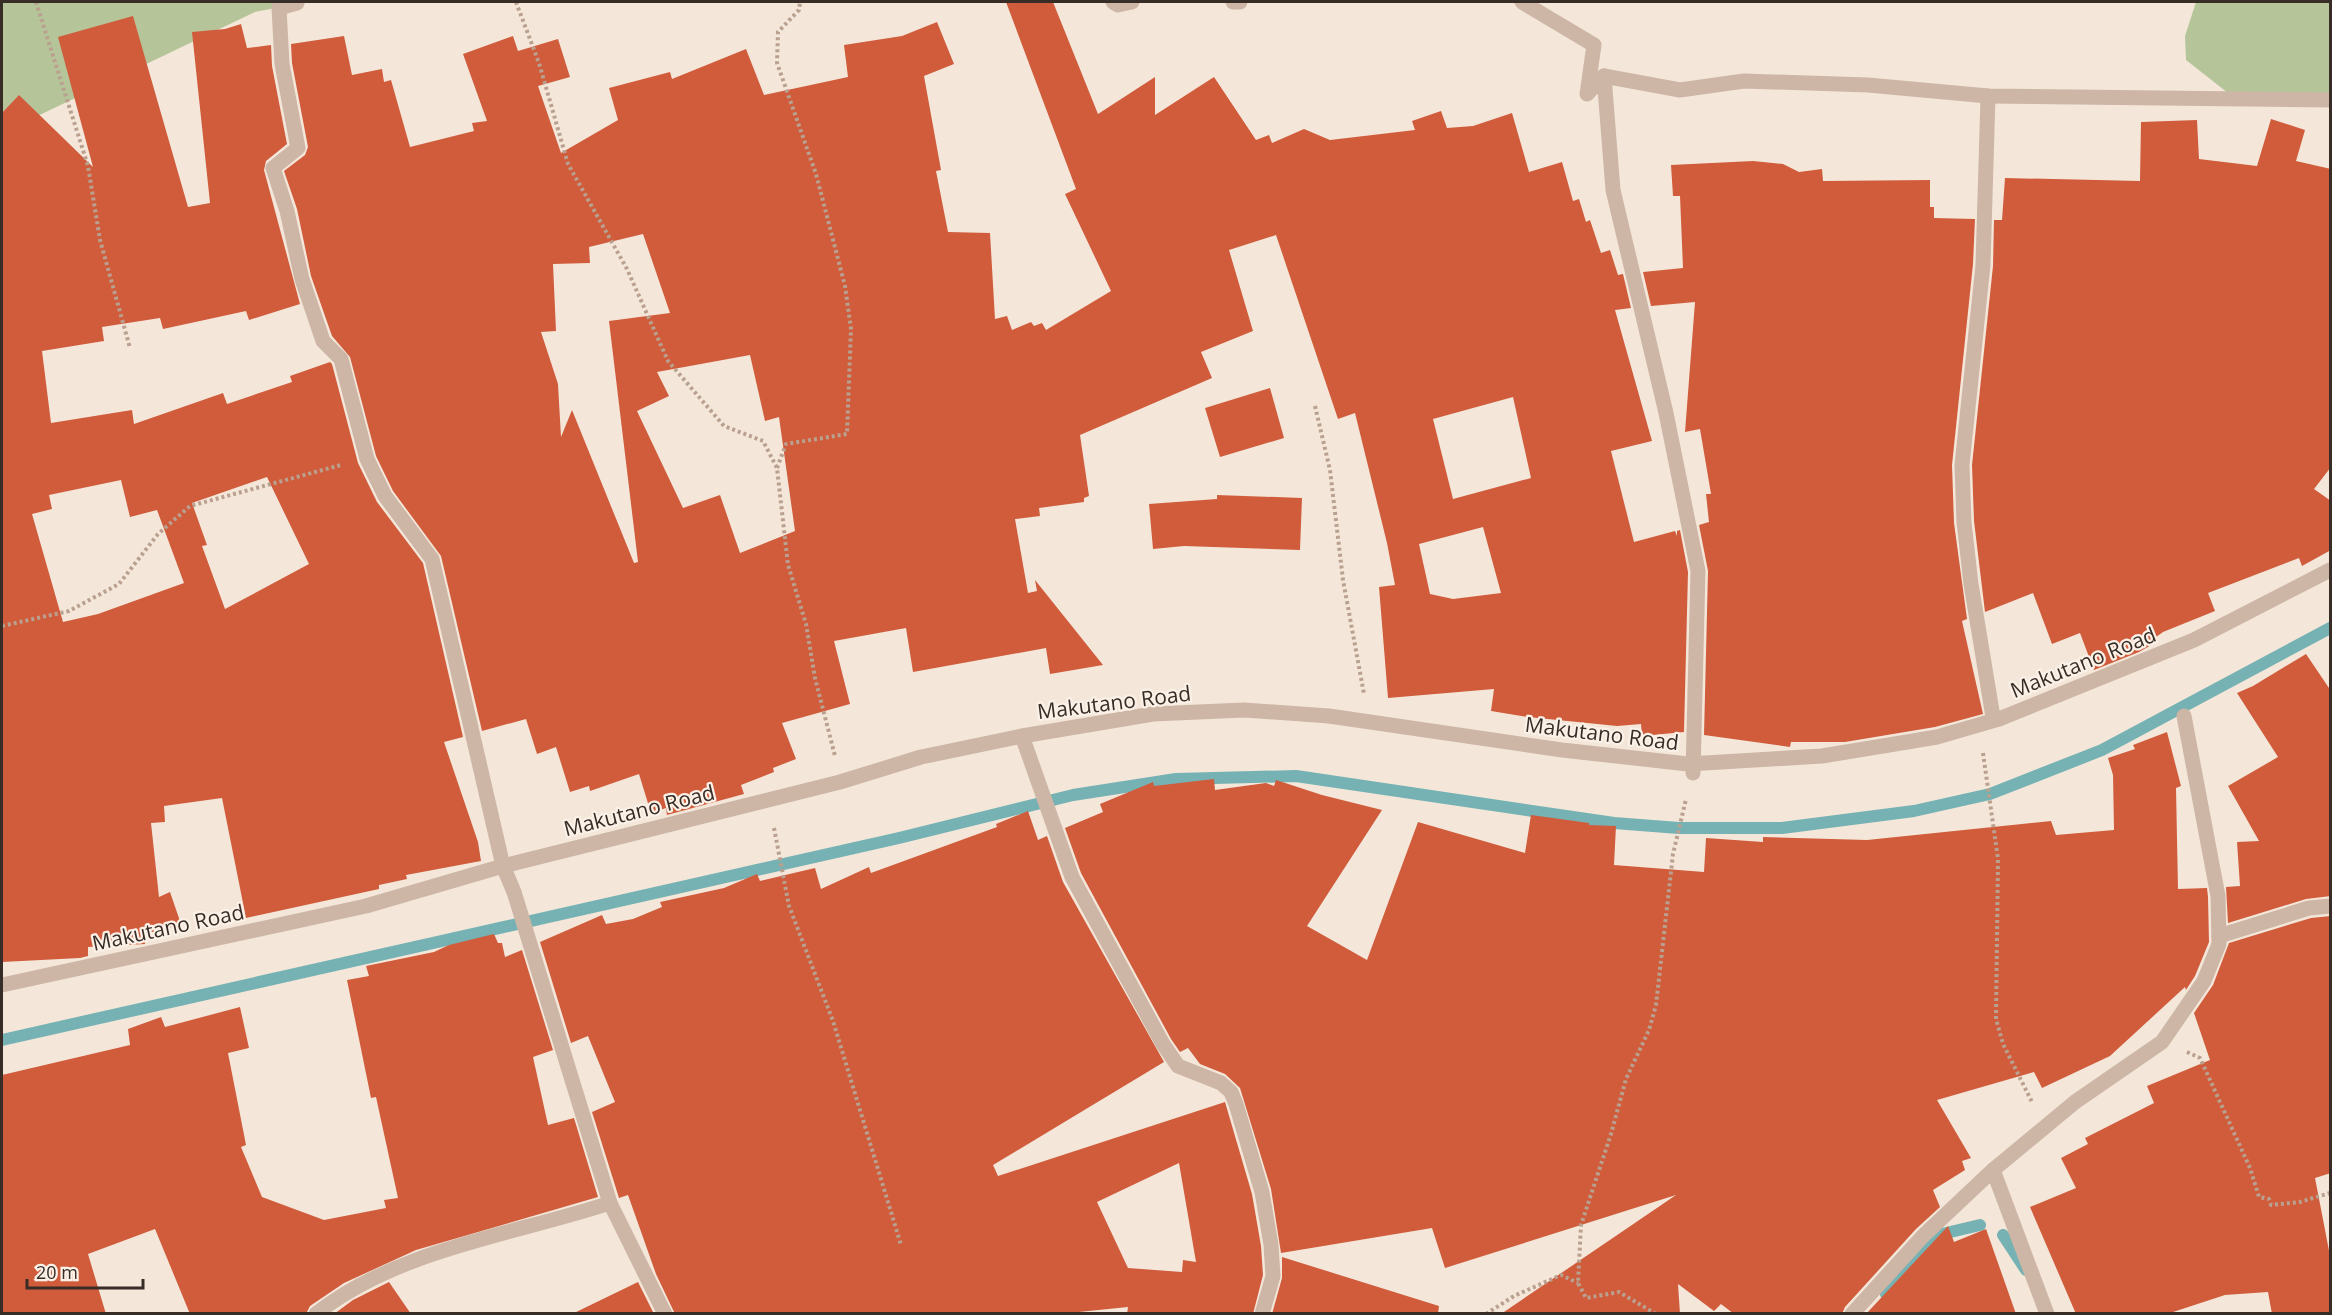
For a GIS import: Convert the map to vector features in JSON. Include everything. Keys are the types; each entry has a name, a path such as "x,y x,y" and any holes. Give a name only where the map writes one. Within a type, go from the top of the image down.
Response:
{"street":[{"path":"1113,2 1118,5 1132,2"},
{"path":"1233,2 1240,2"},
{"path":"1522,2 1594,45 1587,94 1604,76"},
{"path":"297,3 279,8 282,64 297,128 298,148 273,168 287,211 302,279 323,341 341,358 367,459 385,496 432,559 503,866 517,902 610,1203 665,1314"},
{"path":"1604,76 1680,90 1744,81 1868,85 1988,96 2331,100"},
{"path":"1604,76 1613,190 1663,402 1698,571 1693,768"},
{"path":"1988,96 1983,265 1962,465 1964,522 1981,652 1993,717 1999,719"},
{"name":"Makutano Road","path":"2,985 366,906 503,866 840,782 921,757 1023,736 1153,714 1244,710 1369,722 1693,768 1822,756 1937,737 1999,719 2194,640 2331,570"},
{"path":"1852,1314 1923,1236 1993,1170 2074,1102 2162,1042 2205,981 2218,945 2218,896 2184,716"},
{"path":"1023,736 1072,877 1163,1044 1178,1066 1221,1083 1231,1092 1257,1173 1271,1245 1273,1276 1262,1314"},
{"path":"2219,936 2309,908 2331,906"},
{"path":"1993,1170 2047,1314"},
{"path":"316,1314 342,1293 418,1260 610,1203"}],"path":[{"path":"36,2 87,166 100,240 130,348"},
{"path":"516,2 539,63 568,164 627,269 668,361 724,426 763,441 777,468 788,565 806,624 815,678 840,782"},
{"path":"777,468 786,444 847,435 851,329 845,286 816,174 777,63 778,32 799,10 800,2"},
{"path":"1315,406 1330,470 1343,580 1369,722"},
{"path":"2,626 69,611 119,584 158,534 190,506 287,477 367,459"},
{"path":"1978,726 1998,859 1996,1019 2010,1060 2046,1127"},
{"path":"1656,1314 1619,1293 1586,1298 1578,1283 1581,1225 1611,1134 1626,1079 1649,1030 1656,1005 1673,854 1693,768"},
{"path":"768,799 789,906 833,1021 901,1245"},
{"path":"2162,1042 2200,1058 2250,1168 2259,1197 2269,1199 2271,1204 2300,1202 2331,1193"},
{"path":"1486,1314 1542,1282 1561,1275 1578,1283"}],"green space":[{"path":"2,2 305,2 255,12 2,133"},
{"path":"2196,2 2330,2 2330,95 2228,93 2186,60 2185,36"}],"building":[{"path":"1006,2 1053,2 1098,114 1155,77 1155,115 1214,77 1256,140 1269,135 1272,143 1304,129 1330,140 1415,130 1412,121 1441,111 1447,128 1473,126 1512,113 1529,172 1562,162 1573,201 1579,199 1586,222 1590,220 1601,253 1610,250 1618,275 1623,274 1631,308 1615,310 1652,441 1611,451 1634,542 1675,531 1677,536 1677,531 1680,530 1688,572 1684,732 1642,736 1641,724 1617,726 1491,711 1494,689 1388,698 1379,587 1395,585 1387,543 1355,413 1338,419 1276,235 1229,250 1253,331 1201,352 1212,378 1080,435 1089,496 1084,498 1084,502 1039,508 1040,516 1015,519 1028,593 1037,591 1035,580 1103,665 1050,674 1046,648 913,672 906,628 834,641 850,704 782,723 796,759 773,768 774,772 741,785 744,794 667,815 666,808 651,813 639,774 590,791 589,786 570,792 556,747 537,754 526,719 482,731 441,556 393,491 376,456 350,357 332,336 311,276 297,209 284,171 305,155 308,147 292,63 291,44 344,36 352,75 382,69 384,82 391,80 410,147 474,131 472,123 487,121 463,54 513,36 518,51 558,39 570,77 538,86 561,153 618,120 609,88 670,72 672,79 746,49 764,95 848,77 844,45 902,36 937,22 954,64 924,76 941,170 936,171 948,232 990,233 995,319 1007,316 1012,330 1031,322 1034,326 1042,323 1046,330 1111,291 1065,194 1076,189","holes":["643,234 670,313 609,321 638,562 634,563 572,410 561,437 558,384 541,332 556,331 553,264 590,263 589,247","750,355 765,421 779,417 795,531 740,553 720,495 683,508 637,411 669,396 657,372","1513,397 1531,478 1453,499 1433,419","1483,527 1501,593 1453,599 1430,594 1419,544"]},
{"path":"133,16 188,207 210,203 192,32 225,29 241,24 247,48 271,45 272,66 287,144 266,161 264,170 300,304 249,320 246,311 163,329 160,318 102,327 104,341 42,351 51,423 132,410 134,424 223,393 227,404 292,382 290,376 330,362 332,364 358,463 377,502 423,563 463,737 444,742 478,842 481,861 406,875 407,879 379,885 379,889 246,918 222,798 164,806 165,822 151,823 159,897 170,892 181,924 156,932 145,932 145,944 88,947 88,956 80,958 2,962 2,113 19,95 93,167 58,37","holes":["267,477 309,564 225,609 202,546 207,545 192,503","121,480 130,517 157,510 184,583 98,614 63,622 32,514 52,509 49,495"]},
{"path":"2271,119 2305,130 2296,161 2331,169 2331,467 2314,489 2331,501 2331,550 2302,566 2299,558 2208,593 2215,611 2163,632 2156,637 2158,641 2139,652 2094,670 2080,633 2052,644 2033,593 1985,612 1974,521 1972,465 1993,266 1994,220 2002,220 2005,178 2140,181 2141,122 2197,120 2199,159 2257,166"},
{"path":"1753,161 1783,164 1799,172 1822,169 1823,181 1930,180 1930,207 1934,207 1934,218 1975,219 1973,264 1952,465 1954,523 1967,619 1962,621 1983,714 1935,727 1845,742 1791,742 1790,747 1704,735 1708,571 1699,525 1709,522 1706,494 1711,494 1700,429 1685,432 1695,302 1651,306 1643,272 1683,268 1680,196 1673,196 1671,165"},
{"path":"1270,388 1284,438 1220,457 1205,408"},
{"path":"1217,495 1302,498 1300,550 1184,546 1153,549 1149,504 1217,499"},
{"path":"2306,654 2331,691 2331,896 2306,899 2228,923 2226,887 2240,886 2237,842 2259,841 2228,786 2278,757 2237,693"},
{"path":"2167,732 2181,786 2176,788 2178,889 2207,888 2209,942 2195,976 2186,990 2185,987 2110,1056 2042,1088 2034,1072 1937,1100 1971,1158 1962,1161 1965,1170 1933,1190 1940,1207 1916,1229 1845,1307 1842,1314 1734,1314 1721,1304 1714,1311 1678,1284 1680,1314 1501,1314 1676,1195 1445,1268 1432,1228 1281,1253 1271,1189 1240,1088 1225,1074 1200,1064 1188,1048 1180,1052 1171,1039 1081,873 1065,828 1103,812 1100,804 1153,782 1154,786 1214,779 1215,790 1266,783 1274,786 1276,780 1322,795 1382,810 1307,926 1367,960 1418,822 1525,853 1531,815 1589,823 1589,825 1616,826 1614,865 1704,872 1706,838 1763,842 1763,837 1867,840 2051,821 2056,835 2114,830 2113,775 2108,758 2135,749 2133,745"},
{"path":"1028,811 1038,840 1047,836 1063,882 1164,1062 993,1165 998,1176 1225,1102 1252,1194 1261,1246 1263,1275 1253,1314 1127,1314 1128,1307 1059,1314 675,1314 656,1274 628,1195 619,1198 592,1112 615,1102 588,1036 571,1043 540,942 602,915 606,924 633,919 662,907 660,902 724,888 757,874 760,881 815,868 821,889 869,867 871,873 997,827 996,824","holes":["1179,1163 1196,1262 1183,1260 1182,1272 1128,1268 1097,1202"]},
{"path":"2331,916 2331,1173 2315,1178 2331,1261 2331,1314 2272,1314 2268,1292 2225,1295 2167,1314 2076,1314 2030,1207 2076,1188 2061,1158 2088,1144 2085,1138 2154,1103 2147,1086 2210,1060 2194,1013 2213,985 2229,943 2311,918"},
{"path":"494,934 498,943 502,943 505,957 522,950 553,1050 533,1057 548,1125 574,1118 598,1197 416,1250 344,1283 310,1306 306,1314 190,1314 155,1229 88,1254 106,1314 2,1314 2,1075 130,1045 128,1029 161,1017 165,1027 240,1007 249,1048 228,1053 246,1145 241,1147 262,1197 324,1220 386,1208 384,1200 398,1198 376,1097 371,1098 347,980 369,976 366,966 434,952 449,945"},
{"path":"1948,1226 1954,1242 1986,1229 2016,1314 1866,1314"},
{"path":"1282,1257 1439,1306 1438,1314 1272,1314 1282,1278"},
{"path":"389,1282 411,1314 334,1314 353,1300"},
{"path":"638,1282 654,1314 572,1314"}],"waterway":[{"path":"2,1040 899,838 1073,795 1176,779 1296,776 1614,823 1679,828 1782,828 1914,811 1990,794 2102,750 2330,628"},
{"path":"1886,1294 1927,1246 1942,1234 1980,1225"},
{"path":"2003,1235 2026,1270"}]}
